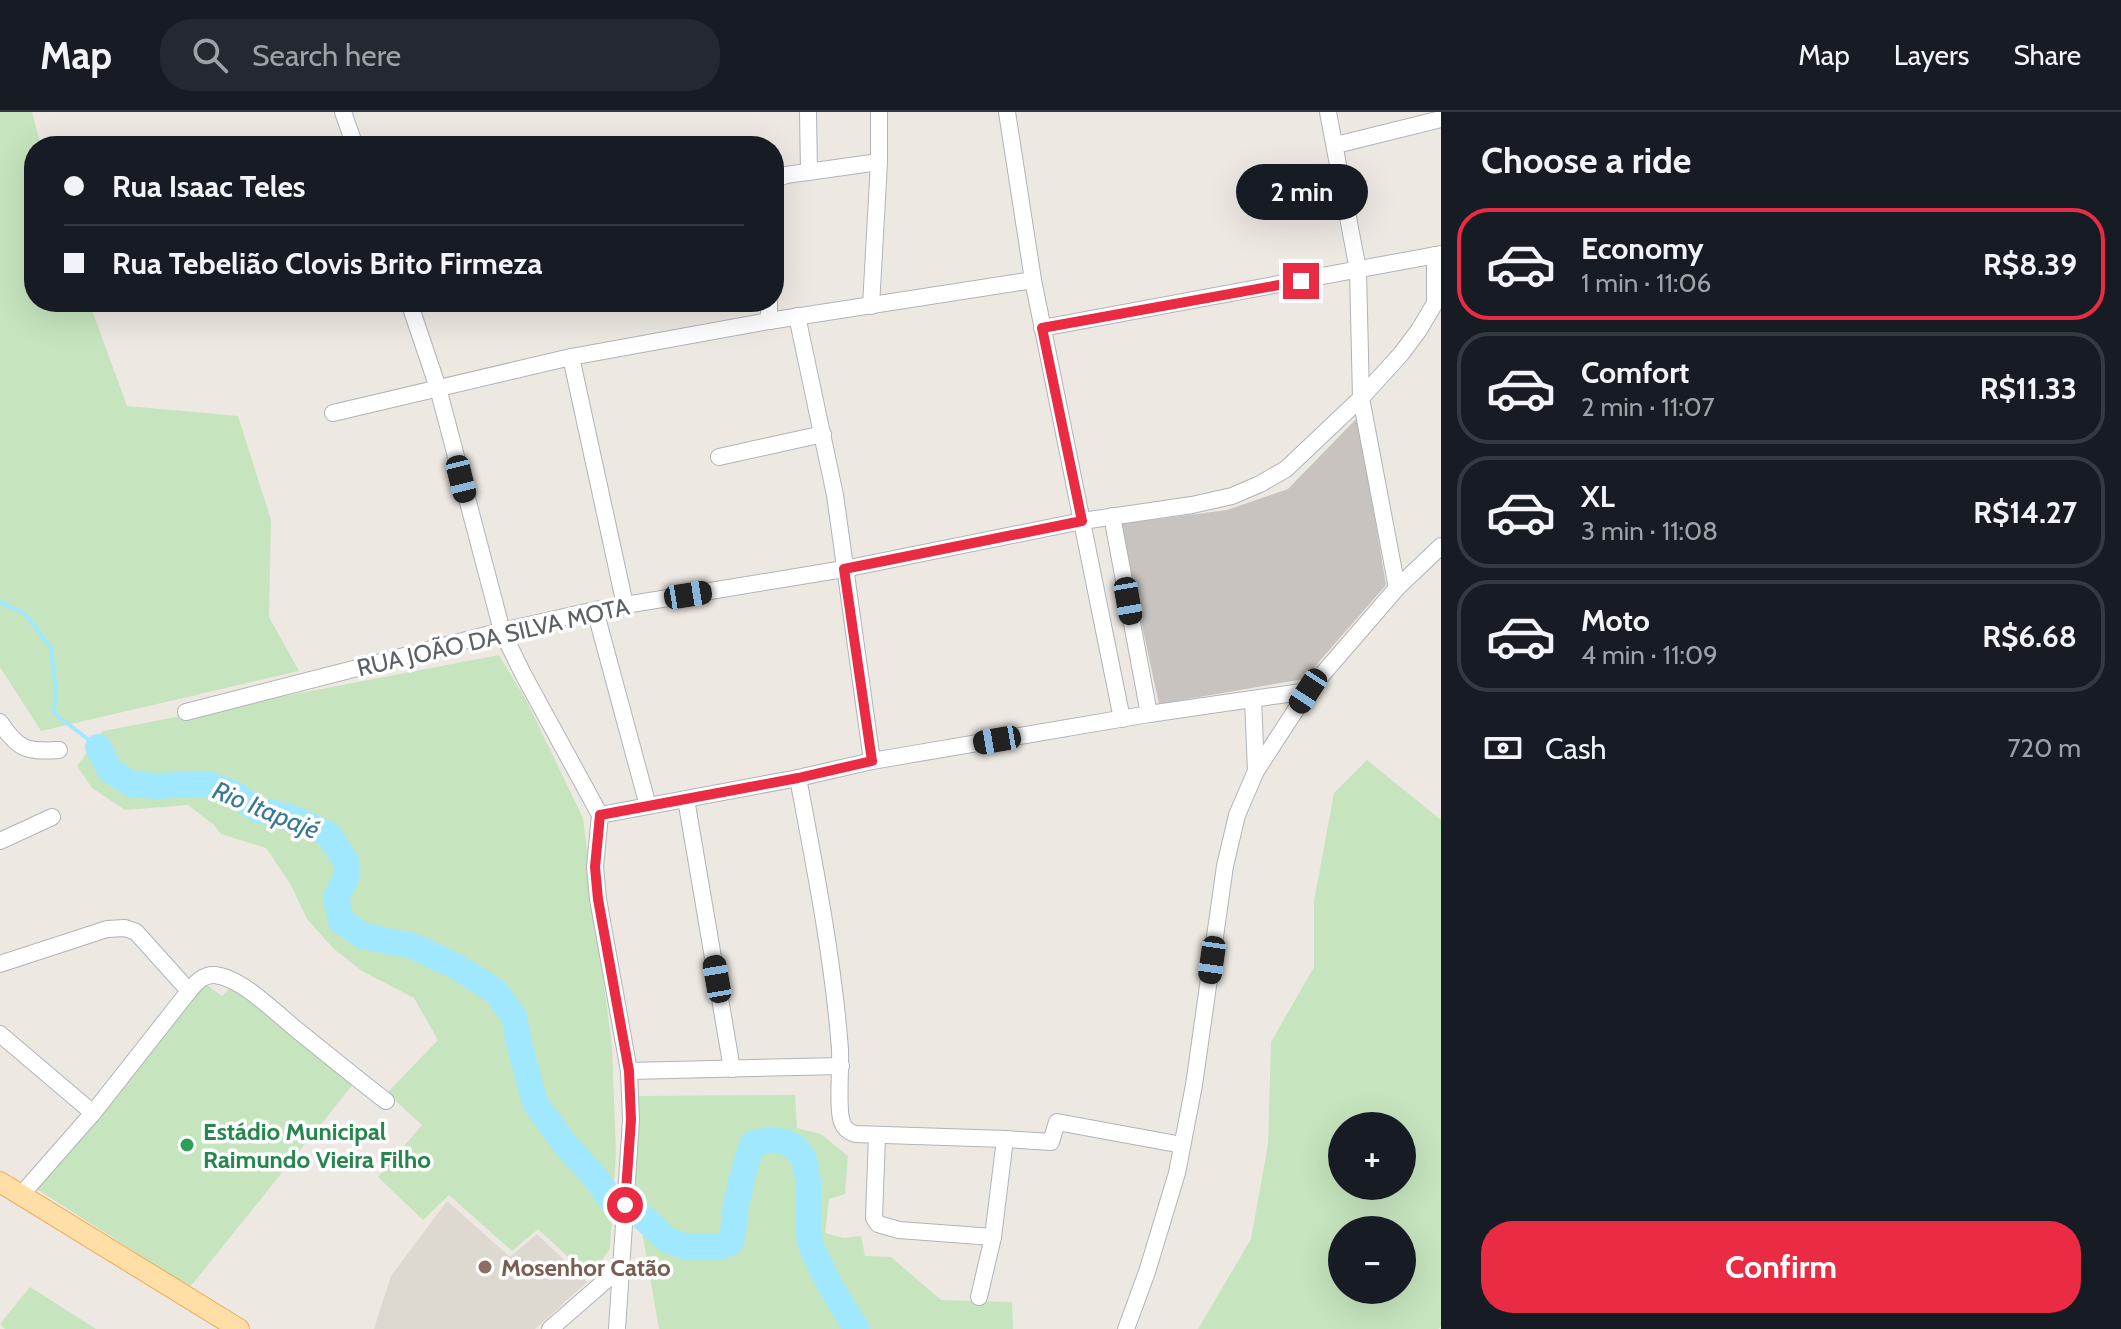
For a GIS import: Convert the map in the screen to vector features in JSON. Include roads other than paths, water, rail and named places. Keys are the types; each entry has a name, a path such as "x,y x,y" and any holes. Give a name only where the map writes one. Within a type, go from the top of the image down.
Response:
{"main road":[{"path":"0,1182 239,1329"}],"street":[{"path":"343,112 351,136"},
{"path":"808,112 809,172"},
{"path":"871,306 879,112"},
{"path":"1007,112 1042,328 1122,719"},
{"path":"1328,112 1358,270 1361,398 1397,588"},
{"path":"1336,145 1410,118 1441,119"},
{"path":"784,176 879,162"},
{"path":"1042,328 1438,254"},
{"name":"RUA JOÃO DA SILVA MOTA","path":"186,712 595,610 844,569 1082,521 1232,496 1286,469 1361,398 1401,354 1438,302 1438,254"},
{"path":"333,413 571,357 797,316 1033,280"},
{"path":"412,312 438,388 502,631 600,815 595,867 598,899 629,1071 631,1120 617,1329"},
{"path":"769,312 769,321"},
{"path":"797,316 835,495 872,761"},
{"path":"571,357 625,605"},
{"path":"719,457 823,434"},
{"path":"1112,516 1149,714"},
{"path":"1126,1329 1177,1173 1194,1085 1225,866 1237,815 1256,771 1308,691 1397,588 1441,546"},
{"path":"595,610 648,806"},
{"path":"600,815 872,761 1149,714 1308,691"},
{"path":"1253,699 1256,771"},
{"path":"0,722 23,748 59,750"},
{"path":"798,778 827,936 841,1066 842,1124 849,1132 1051,1142 1057,1122 1182,1145"},
{"path":"686,799 732,1069"},
{"path":"0,841 52,817"},
{"path":"0,964 107,929 125,928 136,932 189,991"},
{"path":"21,1195 93,1113 189,991 207,975 226,979 251,993 386,1101"},
{"path":"0,1034 93,1113"},
{"path":"629,1071 841,1066"},
{"path":"877,1135 874,1218 878,1224 899,1230 993,1237"},
{"path":"979,1297 993,1237 1005,1139"},
{"path":"550,1329 620,1268"}],"waterway":[{"name":"Rio Itapajé","path":"0,602 24,613 51,648 56,693 54,713 98,747"},
{"name":"Rio Itapajé","path":"98,747 110,770 131,784 208,784 231,792 258,810 293,818 328,834 346,861 346,878 336,898 341,921 363,936 413,946 455,966 495,991 514,1016 535,1103 614,1204 636,1211 667,1240 684,1246 718,1247 731,1242 738,1194 753,1143 777,1141 792,1146 802,1156 807,1170 811,1245 832,1290 857,1329"}],"place":[{"name":"Estádio Municipal Raimundo Vieira Filho","path":"187,1145"},
{"name":"Mosenhor Catão","path":"485,1267"}]}
